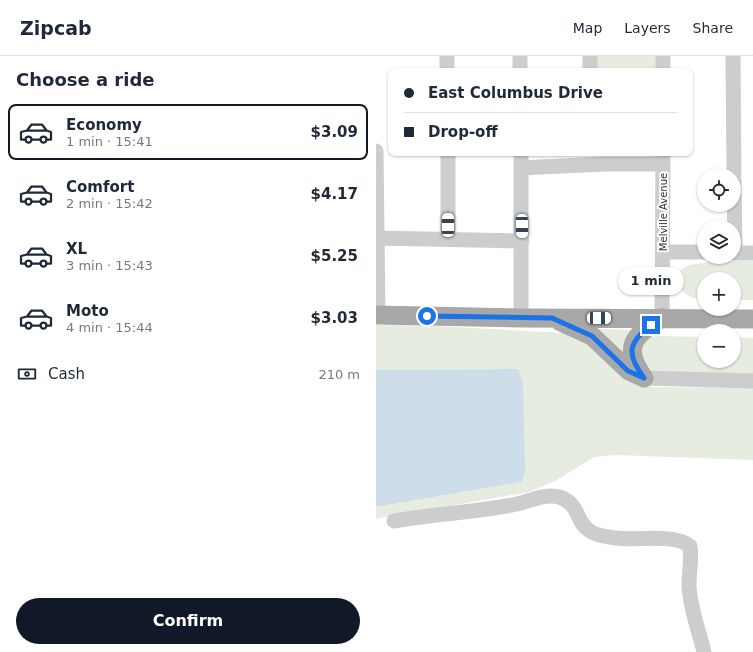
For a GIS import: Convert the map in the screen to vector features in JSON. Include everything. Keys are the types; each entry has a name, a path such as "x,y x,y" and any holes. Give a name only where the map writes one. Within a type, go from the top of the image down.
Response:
{"main road":[{"path":"377,315 521,318 753,319"},
{"path":"552,318 592,336 628,371 644,378"},
{"path":"644,378 635,366 633,345 635,338 662,318"}],"street":[{"path":"447,56 447,68"},
{"path":"520,56 520,68"},
{"path":"590,56 590,68"},
{"path":"663,56 663,68"},
{"path":"733,56 734,168"},
{"path":"376,151 377,315"},
{"path":"448,156 448,239"},
{"path":"521,156 521,318"},
{"path":"521,168 589,159 663,159"},
{"name":"Melville Avenue","path":"662,318 663,159"},
{"path":"376,238 522,241"},
{"path":"663,252 697,252"},
{"path":"741,253 753,253"},
{"path":"644,378 753,381"},
{"path":"394,522 426,516 517,504 544,497 556,496 572,503 583,524 591,532 617,539 670,540 685,542 690,546 692,557 689,586 704,652"}],"shaded area":[{"path":"592,56 658,56 658,68 592,68"},
{"path":"741,261 753,261 753,300 741,300 741,272 697,272 697,299 691,297 681,290 676,280 678,274 683,268 691,265 741,264"},
{"path":"376,325 435,326 565,333 584,337 635,384 653,387 753,388 753,460 616,455 594,457 555,481 529,492 376,519 376,507 522,482 518,369 376,370"},
{"path":"596,330 633,330 624,345 623,356"},
{"path":"650,337 697,337 697,368 741,368 741,337 753,338 753,374 649,371 641,365 641,345"}],"water":[{"path":"518,369 523,382 525,471 522,482 376,507 376,370"}],"route":[{"path":"427,316 552,318 592,336 628,371 644,378 635,366 632,352 635,338 651,325"}]}
